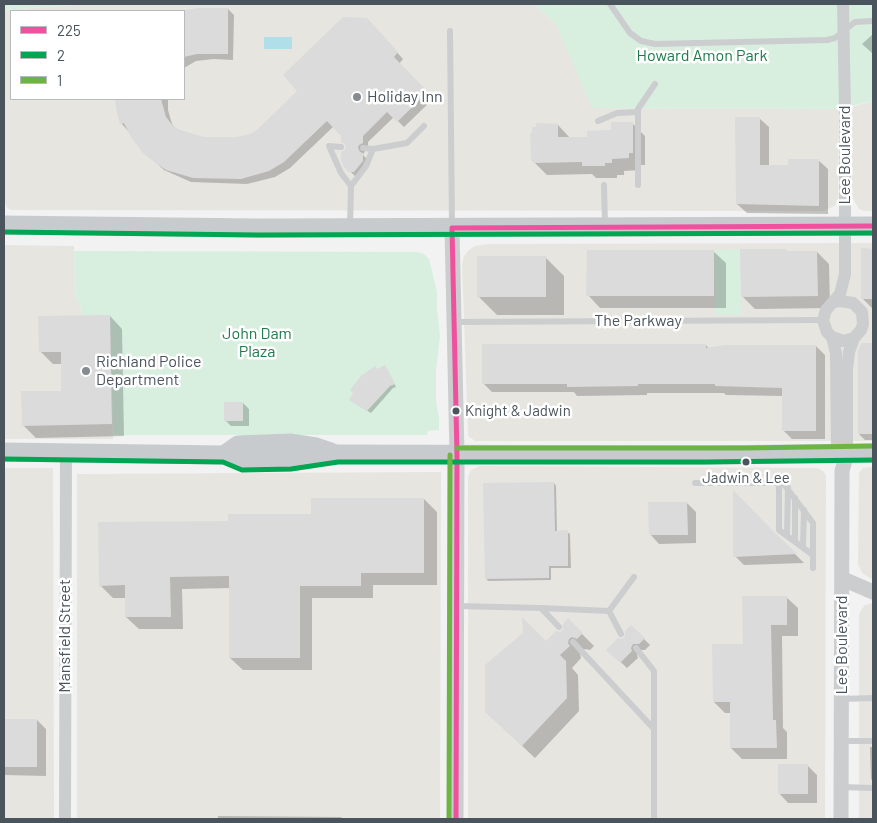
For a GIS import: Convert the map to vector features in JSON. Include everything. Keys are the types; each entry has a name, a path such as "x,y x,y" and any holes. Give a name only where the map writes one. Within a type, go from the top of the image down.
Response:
{"main road":[{"path":"4,225 350,228 873,226"},
{"path":"4,452 224,455 238,445 290,443 316,446 337,454 842,459 873,453"}],"street":[{"name":"Lee Boulevard","path":"841,819 842,459 836,348 823,320 826,310 840,294 844,281 843,4"},
{"path":"452,228 457,456 456,819"},
{"name":"Lee Boulevard","path":"834,302 840,300 853,303 866,319 861,330 854,338 849,352 842,459"},
{"path":"832,337 843,341 854,338"},
{"name":"Mansfield Street","path":"65,819 66,453"},
{"path":"843,579 873,592"}],"lane":[{"path":"610,4 630,33 641,41 656,44 827,40 835,38 855,22 873,21"},
{"path":"450,31 452,228"},
{"path":"638,185 638,110 655,84"},
{"path":"598,121 618,113 638,112"},
{"path":"363,148 373,149 407,143 424,126"},
{"path":"341,147 329,146 341,173 351,186"},
{"path":"350,228 351,186 366,166 373,149"},
{"path":"604,185 605,227"},
{"name":"The Parkway","path":"454,322 823,320"},
{"path":"695,483 783,483 814,523 813,568"},
{"path":"779,483 779,530 813,555"},
{"path":"787,536 788,488"},
{"path":"795,498 795,541"},
{"path":"803,547 804,510"},
{"path":"609,611 634,577"},
{"path":"456,606 609,611"},
{"path":"541,608 559,627"},
{"path":"609,611 621,634"},
{"path":"573,642 654,729"},
{"path":"636,648 654,671 654,819"},
{"path":"842,699 873,698"},
{"path":"842,741 873,741"},
{"path":"841,788 873,788"}],"shaded area":[{"path":"75,5 535,5 556,24 593,108 839,109 838,199 836,205 824,211 12,210 7,208 5,203 5,10"},
{"path":"873,101 873,211 864,211 859,209 852,197 852,107"},
{"path":"873,243 873,441 475,441 468,436 462,264 464,256 475,246 489,244"},
{"path":"4,245 74,246 75,301 80,301 81,315 110,315 113,439 4,439"},
{"path":"480,466 816,468 824,472 826,476 825,819 468,819 468,477 471,470"},
{"path":"873,467 873,580 862,573 858,564 859,473 863,468"},
{"path":"4,468 53,468 54,819 4,819"},
{"path":"441,472 440,819 77,819 77,474"},
{"path":"873,603 873,819 859,819 859,616 865,605"}],"green space":[{"path":"4,4 236,4 75,5 4,10"},
{"name":"Howard Amon Park","path":"530,4 873,4 873,101 839,109 592,108 556,24 535,5"},
{"path":"740,249 741,315 715,315 714,250"},
{"name":"John Dam Plaza","path":"74,251 417,252 424,254 429,259 437,292 440,336 436,370 436,401 439,430 428,431 427,435 113,435 110,315 81,315 80,302 75,301"}],"water":[{"path":"264,37 292,37 292,49 264,49"}],"building":[{"path":"228,8 228,54 197,54 185,57 184,10"},
{"name":"Holiday Inn","path":"343,17 367,18 398,52 394,57 428,92 397,122 387,112 363,136 363,143 358,148 363,153 363,161 354,172 349,172 343,166 341,152 345,150 346,145 341,142 341,136 327,121 284,162 269,171 241,179 193,178 166,170 143,153 131,137 124,123 120,124 117,113 115,100 161,100 166,117 173,126 180,130 204,137 236,137 250,134 257,130 297,91 283,75"},
{"path":"735,117 760,117 760,165 788,165 788,159 819,159 819,206 736,204"},
{"path":"611,122 633,122 633,153 629,153 629,158 612,159 612,163 605,163 605,166 582,166 582,162 533,163 533,160 531,160 530,133 532,133 532,127 536,127 536,123 558,124 558,137 587,137 587,131 611,130"},
{"path":"861,248 873,249 873,299 861,299"},
{"path":"740,249 817,251 818,296 741,297"},
{"path":"587,250 714,250 714,296 586,296"},
{"path":"477,256 546,256 546,297 477,297"},
{"name":"Richland Police Department","path":"110,315 112,424 22,426 21,391 61,391 61,352 39,352 38,316"},
{"path":"862,343 873,343 873,434 858,434 858,350"},
{"path":"482,344 706,344 706,348 725,345 816,345 816,431 782,431 782,388 715,386 715,384 638,384 638,386 567,387 567,384 482,384"},
{"path":"385,365 395,384 390,386 367,411 349,400 353,393 350,390 361,376 375,366 377,369"},
{"path":"224,402 243,402 243,421 224,421"},
{"path":"554,482 555,531 568,530 568,566 549,566 549,578 485,579 483,483"},
{"path":"733,490 776,534 797,554 733,557"},
{"path":"311,498 424,498 424,573 361,573 361,586 300,586 300,658 229,658 229,576 170,577 171,617 125,617 125,585 99,586 98,522 228,521 228,514 311,514"},
{"path":"648,502 687,502 688,535 649,535"},
{"path":"742,596 787,596 787,625 771,625 773,720 776,720 777,748 730,748 730,702 713,702 712,644 743,644"},
{"path":"522,617 546,641 556,631 560,632 563,630 563,624 568,618 583,633 577,639 572,637 569,639 568,643 570,646 560,655 566,661 567,698 522,746 485,712 485,665 523,633"},
{"path":"631,625 645,638 639,644 633,644 632,651 620,663 606,650 618,638 625,637 625,631"},
{"path":"4,719 37,719 37,767 4,767"},
{"path":"778,764 808,764 808,794 778,794"}],"transit line":[{"name":"225","path":"452,228 873,226"},
{"name":"225","path":"452,228 457,455 456,819"},
{"name":"2","path":"4,232 258,235 873,233"},
{"name":"1","path":"457,448 873,446"},
{"name":"1","path":"449,819 450,455"},
{"name":"2","path":"4,459 223,462 242,470 291,469 338,462 873,460"}],"place":[{"name":"Holiday Inn","path":"357,97"},
{"name":"Richland Police Department","path":"86,371"},
{"name":"Knight & Jadwin","path":"456,411"},
{"name":"Jadwin & Lee","path":"746,462"}]}
